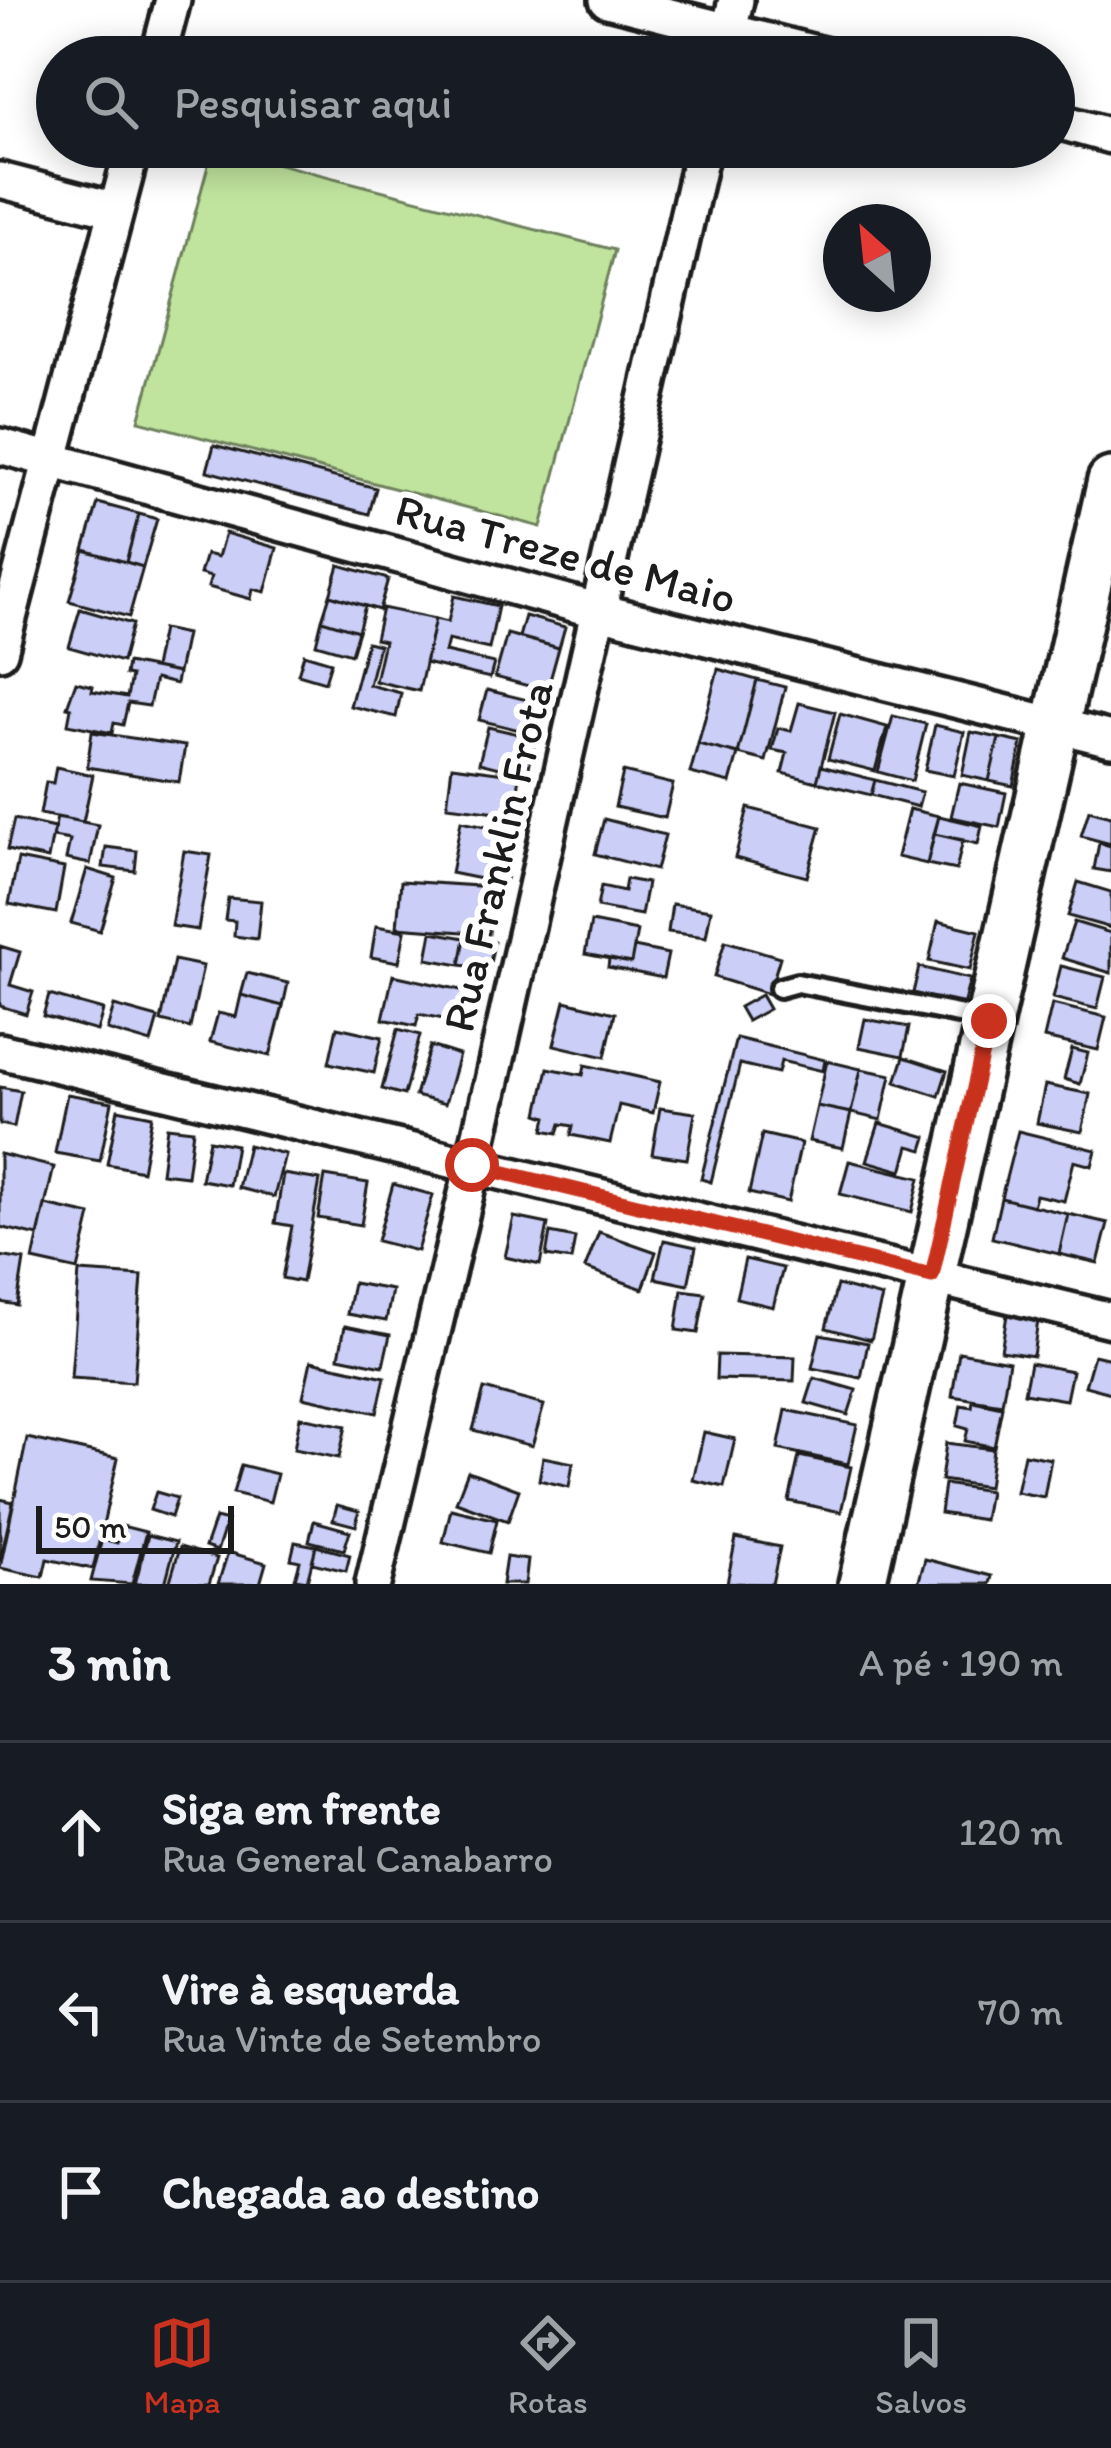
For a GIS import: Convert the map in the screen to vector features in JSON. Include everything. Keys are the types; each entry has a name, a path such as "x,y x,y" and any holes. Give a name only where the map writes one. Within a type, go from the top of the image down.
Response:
{"street":[{"path":"164,36 173,0"},
{"path":"607,0 729,28"},
{"path":"1075,126 1111,136"},
{"path":"0,652 127,168"},
{"name":"Rua Franklin Frota","path":"373,1584 698,168"},
{"path":"0,180 116,210"},
{"name":"Rua Treze de Maio","path":"0,446 599,611 1111,740"},
{"path":"862,1584 1111,481"},
{"path":"0,1051 1111,1320"}],"lane":[{"path":"779,988 797,983 989,1021"}],"green space":[{"path":"207,168 295,168 615,250 541,527 139,421"}],"building":[{"path":"214,445 376,488 369,514 207,471"},
{"path":"98,503 139,514 126,562 84,550"},
{"path":"139,514 157,519 143,567 126,562"},
{"path":"225,533 277,548 265,592 253,589 251,599 208,587 211,577 200,574 206,554 218,557"},
{"path":"84,550 143,567 129,617 69,601"},
{"path":"339,565 388,579 379,610 330,595"},
{"path":"330,595 365,606 358,631 322,620"},
{"path":"454,596 498,606 489,649 448,640 445,652 494,663 490,678 425,663 435,619 448,622"},
{"path":"382,608 435,619 419,691 375,681 384,641 375,639"},
{"path":"80,609 132,624 122,662 69,647"},
{"path":"525,616 565,627 559,648 519,637"},
{"path":"322,620 358,631 351,654 316,644"},
{"path":"162,629 186,634 178,673 154,668"},
{"path":"507,634 559,648 547,691 495,677"},
{"path":"367,642 379,645 369,685 401,693 396,717 350,706"},
{"path":"304,654 331,662 325,682 298,674"},
{"path":"127,663 178,673 176,684 155,679 149,706 128,703 123,725 114,723 112,733 68,724 71,708 67,707 76,682 93,686 92,691 127,697 131,676 125,675"},
{"path":"718,669 757,680 738,754 698,744"},
{"path":"757,680 785,687 766,761 738,754"},
{"path":"487,690 544,704 536,734 479,720"},
{"path":"799,703 835,712 817,782 782,773 787,753 772,750 778,728 791,731"},
{"path":"840,714 887,727 875,771 828,759"},
{"path":"893,716 926,724 912,781 878,772"},
{"path":"935,725 964,732 954,776 925,770"},
{"path":"488,727 536,738 527,775 479,763"},
{"path":"92,732 185,746 179,782 87,767"},
{"path":"971,732 999,738 989,781 962,775"},
{"path":"999,738 1022,743 1013,786 989,781"},
{"path":"698,744 738,754 730,783 690,773"},
{"path":"452,766 520,775 515,814 447,806"},
{"path":"821,766 875,780 871,795 817,782"},
{"path":"56,767 93,775 83,822 40,814 46,782 53,783"},
{"path":"623,772 673,784 665,818 615,807"},
{"path":"875,780 922,792 918,807 871,795"},
{"path":"959,783 1006,793 999,827 951,817"},
{"path":"748,808 821,827 807,877 735,858"},
{"path":"909,809 939,816 927,864 897,857"},
{"path":"1089,810 1111,816 1111,844 1081,836"},
{"path":"939,816 982,826 978,844 934,834"},
{"path":"57,817 98,825 90,864 66,859 70,840 53,837"},
{"path":"14,819 54,828 48,859 7,850"},
{"path":"604,819 665,835 656,870 595,854"},
{"path":"461,821 516,832 505,884 451,873"},
{"path":"934,834 963,840 956,870 927,864"},
{"path":"1099,843 1111,846 1111,872 1094,869"},
{"path":"106,847 137,851 135,871 103,867"},
{"path":"184,851 211,855 198,930 171,926"},
{"path":"18,859 64,868 56,913 9,904"},
{"path":"87,869 116,878 100,931 71,923"},
{"path":"626,879 647,883 641,915 597,907 601,886 624,891"},
{"path":"401,881 493,887 489,934 397,927"},
{"path":"1078,882 1111,892 1111,928 1068,916"},
{"path":"228,898 261,901 257,939 234,936 235,921 225,920"},
{"path":"672,904 711,910 706,937 668,932"},
{"path":"938,921 979,931 970,970 929,961"},
{"path":"591,922 637,931 631,963 585,954"},
{"path":"1074,922 1111,933 1111,973 1062,958"},
{"path":"376,926 405,931 399,962 371,957"},
{"path":"432,932 465,938 460,965 427,959"},
{"path":"465,938 494,942 489,969 460,965"},
{"path":"725,941 780,957 769,994 714,977"},
{"path":"0,946 20,952 10,985 33,992 26,1014 0,1006"},
{"path":"634,947 668,954 663,978 608,967 609,959 631,963"},
{"path":"174,960 203,966 190,1028 161,1021"},
{"path":"1061,966 1105,977 1097,1009 1053,998"},
{"path":"919,967 970,979 963,1006 913,993"},
{"path":"247,973 288,983 283,1006 241,995"},
{"path":"393,975 470,992 463,1023 419,1014 416,1026 383,1019"},
{"path":"49,995 103,1010 97,1031 43,1016"},
{"path":"241,995 283,1006 270,1056 210,1042 218,1013 236,1017"},
{"path":"761,995 769,1009 747,1021 739,1007"},
{"path":"565,1001 615,1013 605,1057 554,1045"},
{"path":"1052,1004 1106,1017 1098,1050 1044,1038"},
{"path":"114,1006 158,1018 151,1043 107,1030"},
{"path":"865,1019 909,1027 903,1056 859,1047"},
{"path":"337,1027 382,1037 374,1073 329,1063"},
{"path":"398,1029 420,1035 404,1095 382,1089"},
{"path":"736,1038 825,1060 823,1071 781,1061 778,1073 740,1064 711,1182 701,1179"},
{"path":"430,1046 459,1055 445,1104 415,1096"},
{"path":"1072,1049 1088,1053 1080,1084 1064,1079"},
{"path":"904,1057 947,1071 939,1096 896,1082"},
{"path":"827,1061 861,1069 851,1113 817,1106"},
{"path":"585,1065 660,1082 653,1113 619,1105 610,1143 571,1135 573,1126 561,1124 558,1133 544,1130 547,1117 538,1114 548,1068 583,1075"},
{"path":"861,1069 891,1075 881,1120 851,1113"},
{"path":"1045,1085 1090,1094 1082,1132 1037,1123"},
{"path":"0,1087 21,1091 14,1127 0,1124"},
{"path":"67,1094 112,1102 100,1161 55,1153"},
{"path":"817,1106 851,1113 843,1148 809,1141"},
{"path":"660,1108 695,1113 687,1159 652,1154"},
{"path":"118,1109 152,1116 142,1171 107,1164"},
{"path":"879,1123 927,1137 923,1150 909,1146 902,1171 867,1161"},
{"path":"167,1127 193,1130 187,1176 161,1173"},
{"path":"1018,1131 1096,1150 1092,1166 1074,1161 1064,1201 1036,1195 1033,1206 1001,1198"},
{"path":"762,1134 801,1143 788,1202 749,1193"},
{"path":"209,1140 236,1145 229,1185 201,1180"},
{"path":"248,1145 285,1154 274,1197 238,1188"},
{"path":"0,1154 54,1167 38,1236 0,1227"},
{"path":"849,1161 920,1178 912,1212 840,1194"},
{"path":"283,1174 320,1180 302,1282 282,1278 292,1226 275,1223"},
{"path":"325,1176 368,1183 361,1225 318,1218"},
{"path":"393,1184 433,1195 417,1251 377,1241"},
{"path":"1001,1198 1068,1214 1059,1254 992,1238"},
{"path":"45,1205 91,1215 78,1270 33,1260"},
{"path":"1068,1214 1108,1223 1098,1263 1059,1254"},
{"path":"514,1217 548,1224 540,1265 505,1257"},
{"path":"599,1232 656,1252 643,1289 585,1268"},
{"path":"550,1233 575,1238 571,1260 546,1256"},
{"path":"664,1240 696,1247 688,1285 655,1278"},
{"path":"0,1256 24,1260 17,1305 0,1302"},
{"path":"745,1259 783,1268 773,1307 736,1298"},
{"path":"79,1272 142,1276 134,1382 71,1378"},
{"path":"353,1283 392,1290 386,1321 347,1314"},
{"path":"837,1285 882,1297 871,1340 826,1328"},
{"path":"682,1290 705,1293 698,1333 676,1330"},
{"path":"1008,1309 1039,1313 1033,1356 1001,1351"},
{"path":"345,1326 390,1335 383,1366 339,1357"},
{"path":"820,1334 868,1343 861,1378 812,1368"},
{"path":"959,1352 1009,1361 1002,1404 952,1396"},
{"path":"717,1355 795,1357 794,1381 716,1379"},
{"path":"1094,1355 1111,1359 1111,1393 1085,1386"},
{"path":"311,1361 385,1377 377,1413 303,1397"},
{"path":"1030,1363 1072,1371 1066,1400 1024,1393"},
{"path":"814,1378 856,1390 848,1415 806,1403"},
{"path":"484,1389 544,1405 532,1446 473,1430"},
{"path":"973,1401 1002,1407 994,1447 965,1441 968,1429 957,1426 961,1405 972,1407"},
{"path":"786,1410 857,1425 848,1464 778,1449"},
{"path":"300,1417 346,1426 339,1458 294,1449"},
{"path":"704,1432 735,1439 724,1487 693,1480"},
{"path":"27,1438 118,1458 93,1569 47,1559 43,1577 0,1568"},
{"path":"946,1443 993,1449 988,1487 941,1480"},
{"path":"1024,1454 1051,1459 1044,1497 1016,1492"},
{"path":"799,1456 851,1467 841,1512 789,1501"},
{"path":"543,1457 573,1463 569,1487 539,1480"},
{"path":"241,1465 277,1474 270,1502 233,1493"},
{"path":"468,1471 519,1490 508,1521 456,1502"},
{"path":"944,1484 989,1491 984,1520 940,1513"},
{"path":"156,1492 177,1498 171,1517 150,1510"},
{"path":"0,1499 13,1502 0,1562"},
{"path":"337,1505 359,1511 356,1526 333,1520"},
{"path":"451,1509 497,1520 489,1553 443,1542"},
{"path":"215,1518 227,1521 217,1551 205,1547"},
{"path":"314,1521 350,1531 344,1550 309,1541"},
{"path":"122,1526 146,1532 132,1584 91,1581 102,1539 117,1543"},
{"path":"148,1535 176,1542 165,1584 135,1584"},
{"path":"736,1538 780,1547 772,1584 727,1583"},
{"path":"295,1542 316,1546 307,1581 295,1579 300,1561 291,1559"},
{"path":"316,1546 350,1555 346,1571 312,1563"},
{"path":"180,1547 217,1558 209,1584 169,1584"},
{"path":"228,1552 266,1563 260,1584 218,1584"},
{"path":"506,1557 528,1560 525,1584 502,1584"},
{"path":"925,1559 992,1576 990,1584 918,1584"}],"route":[{"path":"472,1165 932,1276 989,1021"}]}
